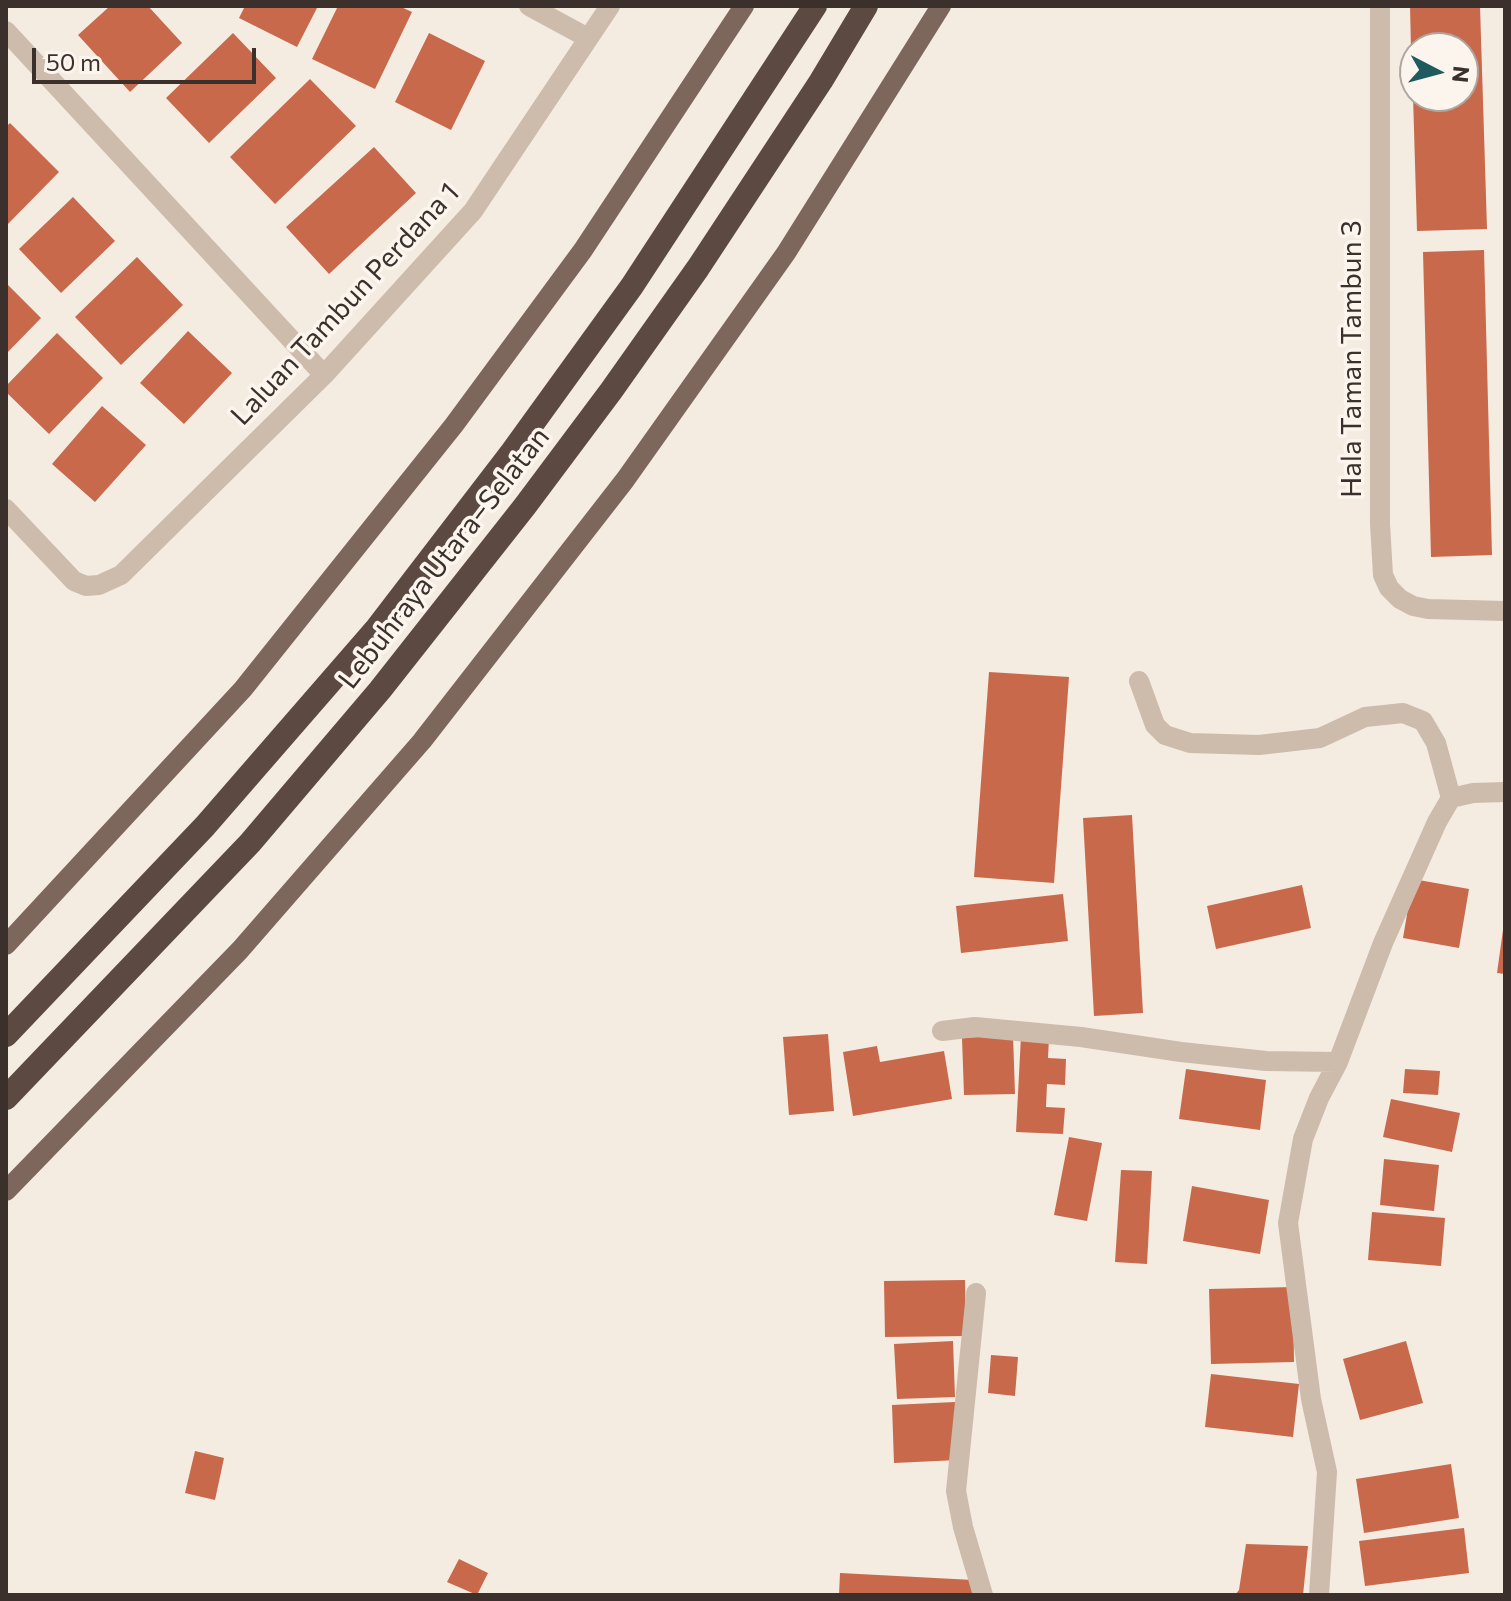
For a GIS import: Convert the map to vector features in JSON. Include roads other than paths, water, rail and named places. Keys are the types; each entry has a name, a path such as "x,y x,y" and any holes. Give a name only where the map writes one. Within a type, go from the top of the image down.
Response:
{"highway":[{"name":"Lebuhraya Utara–Selatan","path":"6,1035 205,826 377,628 512,452 632,286 815,6"},
{"name":"Lebuhraya Utara–Selatan","path":"6,1098 109,994 250,843 380,690 506,531 698,268 821,81 866,6"}],"main road":[{"path":"6,945 243,689 454,425 583,250 744,6"},
{"path":"6,1191 240,950 422,741 625,480 768,278 941,6"}],"street":[{"path":"529,6 588,38"},
{"name":"Laluan Tambun Perdana 1","path":"6,509 74,581 86,586 99,585 121,575 324,375 473,211 610,6"},
{"name":"Hala Taman Tambun 3","path":"1380,6 1380,524 1383,575 1389,588 1413,606 1505,611"},
{"path":"6,31 324,375"},
{"path":"1139,681 1155,725 1165,735 1190,743 1259,745 1320,738 1365,717 1403,713 1423,721 1436,743 1451,798 1437,822 1383,943 1338,1062 1319,1098 1303,1139 1288,1223 1311,1399 1327,1472 1319,1595"},
{"path":"1451,798 1473,793 1505,792"},
{"path":"942,1031 975,1027 1266,1061 1338,1062"},
{"path":"976,1293 956,1491 983,1595"}]}
